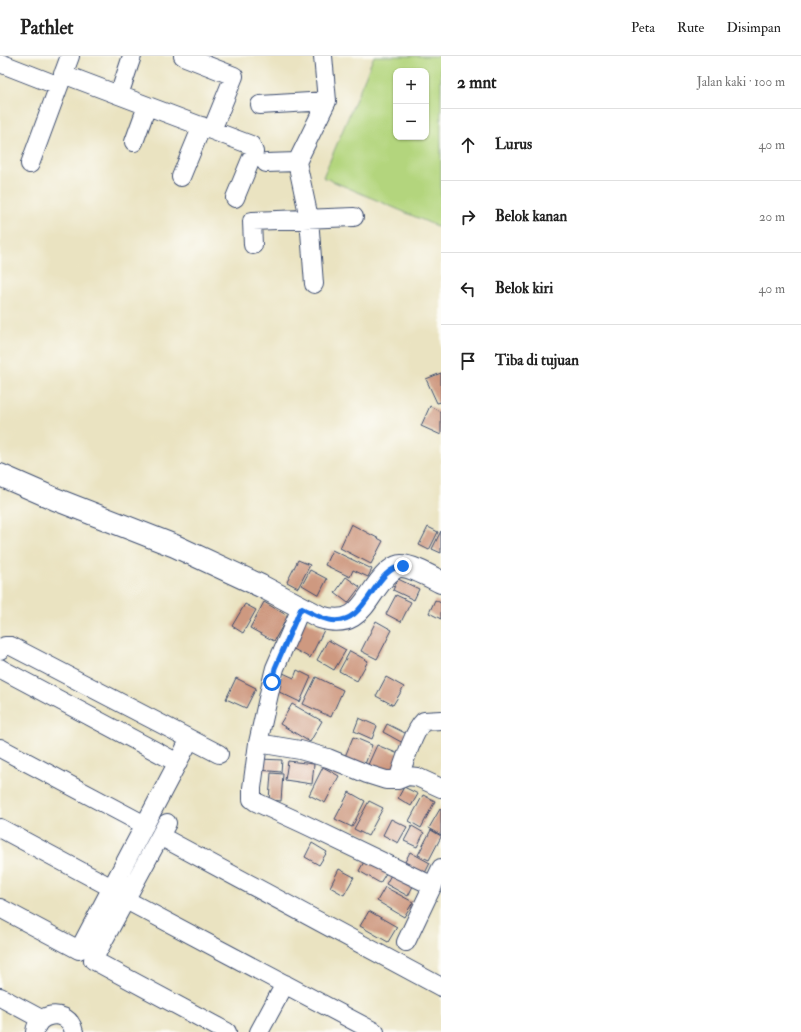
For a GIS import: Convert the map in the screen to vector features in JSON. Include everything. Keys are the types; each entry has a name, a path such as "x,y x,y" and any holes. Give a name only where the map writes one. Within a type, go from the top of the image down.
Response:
{"street":[{"path":"30,164 70,56"},
{"path":"118,95 132,56"},
{"path":"181,177 234,76 183,56"},
{"path":"314,284 309,218 297,162 327,101 322,56"},
{"path":"2,64 118,95 251,145 254,152 235,198"},
{"path":"260,105 327,101"},
{"path":"134,142 147,106"},
{"path":"266,163 297,162"},
{"path":"253,245 252,221 354,216"},
{"path":"0,475 55,499 175,546 261,586 301,608 330,620 338,621 353,616 384,577 393,568 398,566 409,567 441,582"},
{"path":"301,608 275,668 258,742 252,799 433,886"},
{"path":"0,650 4,646 11,646 219,754"},
{"path":"0,669 178,763"},
{"path":"398,780 421,724 424,721 441,720"},
{"path":"0,908 79,950 190,739"},
{"path":"258,742 300,750 328,758 374,777 386,780 398,780 408,776 417,777 441,788"},
{"path":"0,748 145,825"},
{"path":"0,828 112,888"},
{"path":"227,1032 94,960 163,830 441,987"},
{"path":"406,942 441,868"},
{"path":"126,900 376,1032"},
{"path":"260,1032 285,984"},
{"path":"0,998 38,1026 49,1015 58,1015 67,1019 74,1032"}],"green space":[{"path":"374,56 441,56 441,228 323,177"}],"building":[{"path":"441,373 441,402 437,403 426,379"},
{"path":"430,406 441,412 441,435 421,426"},
{"path":"351,524 383,541 371,564 340,548"},
{"path":"428,527 438,532 429,550 419,545"},
{"path":"441,531 441,553 432,549"},
{"path":"332,550 372,569 368,577 353,570 350,577 325,565"},
{"path":"298,560 310,565 298,588 287,582"},
{"path":"310,570 327,579 319,595 302,585"},
{"path":"346,577 360,587 348,603 335,593"},
{"path":"398,579 419,589 414,600 393,590"},
{"path":"396,595 411,602 401,622 386,614"},
{"path":"435,600 441,603 441,619 429,613"},
{"path":"264,602 288,616 274,641 250,628"},
{"path":"245,604 256,610 243,633 232,626"},
{"path":"304,620 324,630 310,658 290,647"},
{"path":"376,621 392,630 377,659 361,651"},
{"path":"328,640 346,650 334,670 317,660"},
{"path":"350,651 368,661 357,681 339,671"},
{"path":"297,670 311,677 300,702 275,690 283,673 294,678"},
{"path":"316,677 343,690 331,717 303,704"},
{"path":"386,677 404,687 393,705 376,696"},
{"path":"236,678 256,688 246,708 226,699"},
{"path":"292,704 322,721 310,742 280,724"},
{"path":"359,718 377,726 372,739 354,731"},
{"path":"387,724 407,734 403,743 383,732"},
{"path":"353,737 372,745 364,767 344,759"},
{"path":"377,745 401,755 392,777 367,767"},
{"path":"260,759 282,760 281,772 259,770"},
{"path":"288,761 314,764 312,784 285,780"},
{"path":"323,767 339,776 325,803 309,795"},
{"path":"271,773 283,774 281,801 269,800"},
{"path":"404,787 418,794 411,806 398,798"},
{"path":"349,792 365,801 352,827 335,819"},
{"path":"423,795 435,801 421,828 409,821"},
{"path":"369,801 383,808 368,836 354,829"},
{"path":"440,809 441,810 441,835 429,828"},
{"path":"391,819 407,827 398,843 383,835"},
{"path":"412,826 424,833 417,847 404,841"},
{"path":"431,830 441,837 429,860 418,855"},
{"path":"312,843 327,852 319,865 305,857"},
{"path":"410,852 430,863 424,875 404,864"},
{"path":"366,858 388,870 380,883 359,871"},
{"path":"339,869 354,877 344,895 330,887"},
{"path":"392,873 414,884 408,896 386,884"},
{"path":"385,887 413,902 404,917 377,901"},
{"path":"369,911 397,927 388,942 360,926"}],"route":[{"path":"272,682 275,668 301,608 330,620 338,621 353,616 384,577 393,568 403,566"}]}
